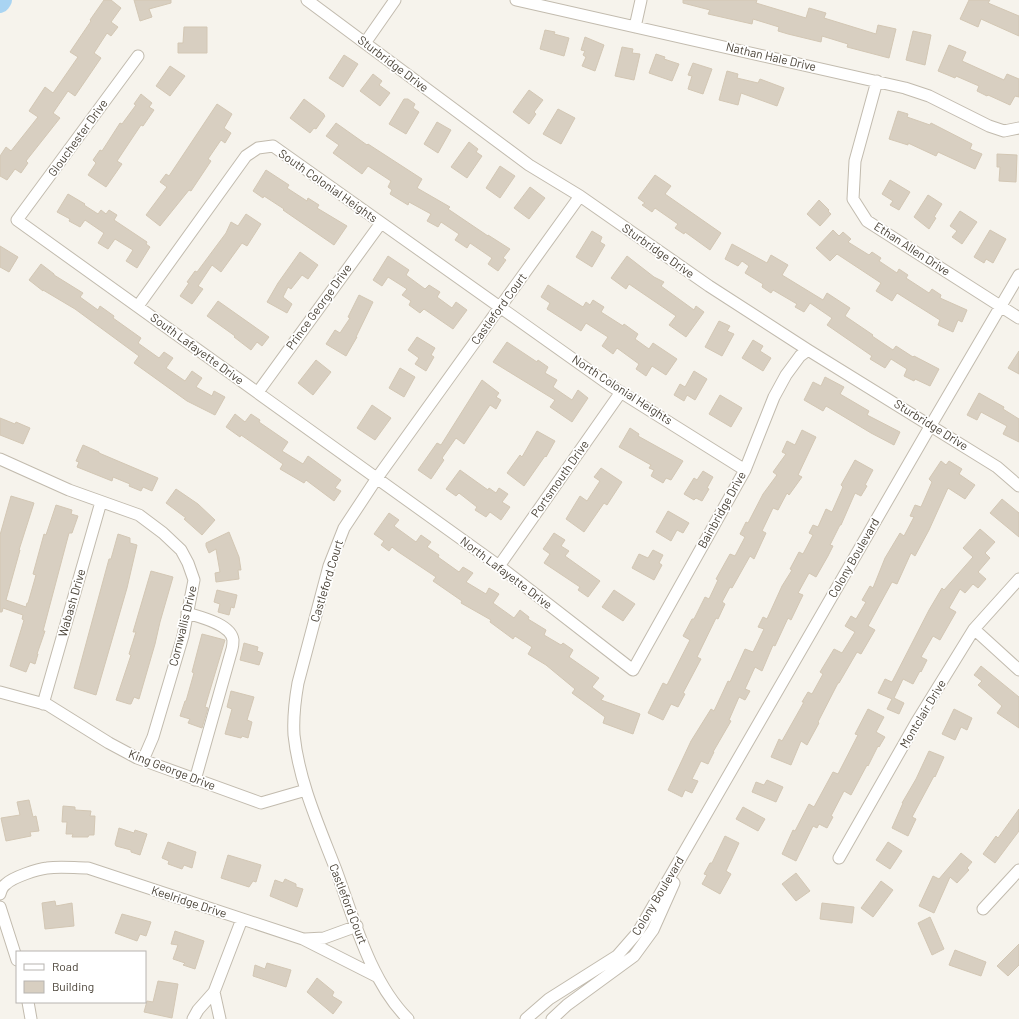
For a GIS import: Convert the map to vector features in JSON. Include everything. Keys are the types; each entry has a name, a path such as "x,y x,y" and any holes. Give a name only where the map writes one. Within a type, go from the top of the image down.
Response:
{"street":[{"name":"Sturbridge Drive","path":"307,0 529,165 580,196 709,286 808,350 997,467 1019,486"},
{"path":"365,43 396,0"},
{"name":"Nathan Hale Drive","path":"516,0 905,88 929,96 989,126 1004,131 1019,128"},
{"path":"635,27 641,0"},
{"name":"Glouchester Drive","path":"17,220 138,56"},
{"name":"Ethan Allen Drive","path":"877,81 855,161 853,199 867,221 1019,318"},
{"name":"South Colonial Heights","path":"138,306 246,156 258,148 273,146 500,307"},
{"name":"Castleford Court","path":"408,1019 398,1009 378,977 356,926 306,790 294,734 295,699 298,683 329,566 344,528 377,478 580,196"},
{"name":"South Lafayette Drive","path":"17,220 377,478"},
{"name":"Prince George Drive","path":"258,392 381,223"},
{"name":"Colony Boulevard","path":"526,1019 549,999 617,956 638,932 1019,275"},
{"name":"North Colonial Heights","path":"500,307 621,392 745,470"},
{"name":"Bainbridge Drive","path":"633,670 745,470 774,397 786,375 800,356 808,350"},
{"name":"Portsmouth Drive","path":"499,566 621,392"},
{"name":"Cornwallis Drive","path":"0,459 69,490 139,515 163,533 181,550 194,580 183,636 153,737 143,760"},
{"name":"North Lafayette Drive","path":"377,478 499,566 633,670"},
{"name":"Wabash Drive","path":"43,704 101,502"},
{"name":"Montclair Drive","path":"839,858 916,724 974,629 1019,579"},
{"path":"188,613 206,618 226,628 233,638 232,649 195,780"},
{"path":"974,629 1019,670"},
{"name":"King George Drive","path":"0,692 48,706 109,743 143,760 261,803 306,790"},
{"name":"Colony Boulevard","path":"552,1019 567,1005 634,956 652,930 682,864 690,842"},
{"name":"Keelridge Drive","path":"0,892 7,883 13,879 46,868 88,868 303,939 378,977"},
{"path":"983,909 1019,870"},
{"path":"0,907 16,957"},
{"path":"193,1019 198,1010 214,992 242,919"},
{"path":"303,939 324,938 356,926"},
{"path":"214,992 220,1019"},
{"path":"28,1003 30,1019"}],"building":[{"path":"104,0 111,0 121,8 111,22 118,27 111,36 107,33 94,53 101,58 75,96 68,91 53,113 60,118 26,161 28,163 21,173 15,169 7,180 0,176 0,156 6,147 11,151 38,117 29,111 45,87 53,93 78,57 70,52"},
{"path":"134,0 171,0 171,3 149,9 152,17 140,21"},
{"path":"683,0 757,0 756,3 806,18 809,8 826,13 824,18 876,34 878,25 896,29 889,58 847,47 848,44 822,36 821,42 788,34 778,31 779,27 753,19 752,24 708,14 710,10 683,3"},
{"path":"969,0 990,0 988,3 1019,16 1019,36 981,19 978,27 960,19"},
{"path":"184,27 207,27 207,53 178,53 178,43 183,43"},
{"path":"545,30 555,32 554,34 569,38 564,56 540,49"},
{"path":"913,31 931,35 925,65 906,60"},
{"path":"585,37 604,45 595,71 582,66 586,57 583,55 585,51 581,50"},
{"path":"949,45 966,52 962,61 1004,80 1007,74 1019,79 1019,97 1015,96 1010,105 977,91 979,86 956,76 955,78 938,71"},
{"path":"622,47 633,49 632,53 640,54 634,80 615,76"},
{"path":"656,54 665,57 664,59 679,64 672,81 649,73"},
{"path":"344,55 358,64 343,87 329,78"},
{"path":"693,63 712,69 703,94 688,89 692,76 688,75"},
{"path":"170,66 185,76 170,96 156,86"},
{"path":"727,71 738,74 737,78 758,83 760,79 784,88 777,106 741,93 738,105 719,100"},
{"path":"373,74 382,81 379,85 390,93 380,106 360,91"},
{"path":"529,90 543,100 534,112 536,114 529,124 513,112"},
{"path":"141,94 152,103 149,107 154,110 143,126 141,125 117,161 122,164 106,187 88,175 96,163 93,160 100,150 102,151 120,123 122,124 136,105 134,104"},
{"path":"304,99 325,116 316,129 314,128 310,133 290,118"},
{"path":"404,99 408,99 415,104 413,108 419,112 406,134 389,124"},
{"path":"217,104 232,114 224,128 231,133 225,143 221,140 208,159 211,161 191,191 189,190 160,226 146,215 167,187 160,182 166,174 169,176"},
{"path":"558,109 575,118 561,144 543,134"},
{"path":"898,111 908,114 907,117 930,125 931,123 972,144 970,149 982,154 975,169 938,152 936,156 908,143 908,145 889,139"},
{"path":"437,122 451,130 438,153 424,144"},
{"path":"336,123 367,145 368,144 422,179 417,188 450,207 448,209 510,249 503,258 506,260 498,271 488,264 492,258 470,243 467,248 455,240 459,234 441,222 438,227 427,221 431,214 409,202 408,205 390,194 392,190 388,187 391,181 368,166 362,174 333,153 339,145 326,136"},
{"path":"469,142 478,149 476,152 482,156 467,178 451,167"},
{"path":"997,154 1017,155 1016,182 999,181 1000,167 997,167"},
{"path":"500,166 515,176 500,198 486,188"},
{"path":"266,170 289,185 287,188 307,201 308,198 319,205 317,208 347,226 334,245 283,210 284,209 253,191"},
{"path":"655,175 671,186 665,194 721,233 710,250 685,232 684,234 675,228 678,224 655,208 652,212 642,205 645,203 638,198"},
{"path":"890,180 910,192 899,210 890,205 893,201 882,194"},
{"path":"530,187 545,198 529,219 514,208"},
{"path":"68,194 98,214 101,210 106,214 109,210 117,215 114,220 147,242 146,244 150,247 137,268 126,261 133,250 115,239 108,249 98,243 104,233 85,220 80,227 69,221 70,219 57,212"},
{"path":"928,195 942,204 929,229 914,217"},
{"path":"819,200 831,214 820,226 807,214"},
{"path":"960,211 977,222 962,244 952,237 957,231 950,226"},
{"path":"246,214 261,224 247,246 242,243 221,272 212,265 198,286 203,289 192,304 180,296 189,283 187,282 195,271 197,272 226,233 231,222 238,226"},
{"path":"833,230 839,236 843,232 851,239 848,242 869,255 872,252 881,258 879,261 897,273 899,269 908,275 906,278 929,293 932,289 941,295 940,298 967,310 962,322 958,320 953,332 938,325 940,320 897,293 892,301 876,291 881,283 837,254 830,261 816,248"},
{"path":"990,230 1006,239 993,263 986,259 984,263 974,257"},
{"path":"592,231 602,237 600,242 605,245 592,267 576,257"},
{"path":"732,244 767,263 771,255 788,265 782,275 823,300 827,293 850,308 845,316 873,335 872,336 893,350 896,346 913,357 914,356 939,369 930,386 904,376 907,369 891,359 885,368 870,359 872,356 827,325 832,318 810,303 804,312 795,307 797,304 773,290 771,293 762,287 763,284 745,273 749,266 742,261 738,266 725,259"},
{"path":"0,246 18,257 9,272 0,267"},
{"path":"300,252 318,265 308,279 302,275 291,289 288,287 283,297 292,304 287,313 267,302 278,283"},
{"path":"388,256 409,270 406,275 425,289 429,285 440,292 437,297 452,308 456,302 467,310 453,329 424,309 420,313 409,305 411,301 402,295 407,289 388,277 382,286 373,280"},
{"path":"627,256 654,277 664,282 661,286 694,310 696,306 704,312 686,337 669,325 676,316 629,284 626,289 611,278"},
{"path":"41,264 54,275 83,293 80,297 98,310 100,306 114,316 113,318 141,338 138,343 159,358 164,352 173,358 166,368 185,381 192,371 202,378 196,387 212,396 214,391 225,397 215,415 187,401 134,363 139,356 75,309 43,291 29,280"},
{"path":"548,285 583,307 586,302 590,305 593,300 604,307 601,312 623,326 624,324 638,334 635,339 649,349 653,343 677,359 666,375 652,366 646,376 636,369 639,364 617,348 613,354 602,346 608,337 586,323 581,331 547,309 550,303 541,297"},
{"path":"359,295 373,302 357,337 346,356 326,344 335,330 340,333 350,318 348,317"},
{"path":"218,301 269,337 262,346 257,342 251,350 234,337 235,336 207,316"},
{"path":"719,321 730,326 727,331 734,334 722,356 705,347"},
{"path":"417,337 435,348 431,355 434,357 426,371 415,364 419,358 408,350"},
{"path":"753,340 763,346 760,351 771,358 763,371 742,358"},
{"path":"507,342 537,362 538,360 548,367 545,373 557,380 553,387 572,400 578,390 588,398 572,422 550,407 555,400 493,362"},
{"path":"1019,351 1019,374 1008,368"},
{"path":"316,360 331,372 313,395 298,383"},
{"path":"400,368 415,377 404,397 389,388"},
{"path":"694,371 707,379 695,400 687,395 684,401 674,395 680,384 685,387"},
{"path":"825,377 844,387 840,394 869,411 867,415 900,432 894,445 826,406 823,411 804,400 813,382 821,386"},
{"path":"482,380 499,393 496,397 501,400 496,409 490,405 464,444 456,438 442,458 444,460 431,479 418,470 437,443 441,445"},
{"path":"979,393 1004,407 1003,409 1019,419 1019,442 1003,434 1007,426 981,412 977,420 967,415"},
{"path":"720,395 742,408 731,427 709,414"},
{"path":"372,405 391,418 375,440 357,428"},
{"path":"235,414 245,422 251,414 260,420 259,422 288,442 282,451 303,464 308,456 341,480 335,488 341,491 334,501 306,480 304,483 280,469 283,464 241,435 240,437 226,427"},
{"path":"0,418 15,424 16,422 30,428 23,444 0,435"},
{"path":"630,428 639,434 638,436 683,461 671,480 666,478 663,483 651,476 654,470 649,468 651,465 619,447"},
{"path":"802,430 816,437 798,475 802,477 789,495 787,493 778,510 773,508 762,531 766,533 754,559 750,556 732,588 730,587 722,602 725,604 718,619 716,618 697,657 701,659 683,693 685,694 678,707 671,704 663,720 648,713 663,683 667,685 690,640 683,636 692,619 694,619 705,597 709,599 718,580 716,579 730,554 735,556 745,537 740,534 746,522 748,523 763,494 777,475 773,472 786,454 782,452 787,441 795,445"},
{"path":"537,431 555,441 546,457 545,456 524,486 507,473 520,455 522,457"},
{"path":"83,445 158,478 152,491 143,487 141,491 129,486 130,484 113,477 112,481 77,467 79,462 76,461"},
{"path":"855,460 873,470 865,485 867,486 861,496 855,493 841,525 830,545 833,546 828,556 816,577 809,573 798,593 803,595 791,620 788,618 775,646 773,645 762,671 755,667 745,689 750,691 745,700 739,697 729,720 731,721 713,752 708,764 701,761 692,779 698,781 692,793 685,790 682,797 668,790 691,741 711,709 714,711 728,681 730,682 745,649 753,652 764,629 758,627 763,617 767,619 782,586 792,570 790,569 799,552 803,554 813,535 809,533 813,525 818,527 826,509 832,512 843,487 841,485"},
{"path":"941,461 946,465 949,461 962,469 959,474 975,485 965,499 948,488 929,530 915,556 911,553 897,584 892,582 868,626 875,630 861,654 857,652 838,683 807,745 801,741 791,765 771,757 779,739 782,741 808,692 812,694 823,674 820,672 834,649 842,653 855,632 845,626 851,616 856,619 866,602 862,600 870,586 873,588 885,558 900,533 904,536 914,517 910,516 915,505 921,507 932,482 929,479"},
{"path":"601,468 622,482 607,505 604,503 584,532 566,519 580,496 587,501 600,481 594,477"},
{"path":"460,470 488,490 489,488 496,493 499,488 508,494 502,502 510,507 501,520 490,512 486,517 475,510 477,507 459,493 456,496 446,489"},
{"path":"703,471 713,477 707,488 709,489 702,501 696,498 694,500 684,494 694,478 697,480"},
{"path":"176,489 198,504 215,520 202,535 184,519 186,518 166,503"},
{"path":"11,496 34,503 19,550 6,600 26,607 36,575 33,574 44,534 46,535 56,505 72,510 71,514 78,516 72,533 69,533 43,631 45,631 35,664 30,662 26,672 10,666 24,620 22,619 23,615 3,608 2,612 0,612 0,535"},
{"path":"1002,499 1019,513 1019,537 990,513"},
{"path":"668,511 689,523 683,533 677,530 671,541 656,532"},
{"path":"389,513 399,520 394,526 416,542 421,535 431,542 427,547 439,555 438,557 459,572 463,567 473,573 466,582 486,594 489,588 499,594 493,603 514,618 520,610 529,617 528,619 546,630 544,635 561,645 563,643 573,650 569,657 599,678 592,687 604,696 601,700 640,714 633,734 603,723 605,717 572,693 575,689 546,665 528,654 532,647 515,636 513,639 490,622 491,620 461,603 462,601 433,581 436,577 392,547 389,551 381,545 384,541 374,534"},
{"path":"980,529 995,542 985,553 990,558 978,572 986,579 978,588 973,584 965,593 960,589 949,608 956,612 940,640 933,636 921,657 927,660 921,672 920,671 913,684 903,679 894,698 904,703 899,714 887,709 892,699 878,693 885,679 892,682 942,588 944,590 973,557 963,548"},
{"path":"229,532 239,557 241,570 238,570 239,579 216,582 215,573 220,572 216,549 209,553 206,543"},
{"path":"554,533 565,540 561,546 569,551 565,556 600,581 588,597 578,590 580,587 544,563 550,554 543,549"},
{"path":"118,534 130,538 130,543 137,545 127,588 96,695 74,688 109,559 111,559"},
{"path":"653,550 663,555 659,563 662,565 654,580 632,568 639,554 648,558"},
{"path":"151,571 173,577 139,699 134,697 131,704 129,704 116,700 131,655 129,654 136,632 133,632"},
{"path":"217,590 237,595 234,608 231,607 229,615 218,612 220,604 214,602"},
{"path":"614,590 635,604 623,621 602,607"},
{"path":"202,634 225,640 205,707 208,708 202,728 188,723 190,719 180,716 194,673 192,672"},
{"path":"244,643 258,647 257,651 263,653 259,665 240,660"},
{"path":"981,666 1019,697 1019,728 997,713 1002,706 978,685 982,681 974,675"},
{"path":"231,691 254,697 247,720 252,722 248,738 225,734 232,709 227,707"},
{"path":"868,709 884,717 876,732 885,737 879,747 878,746 851,795 844,791 831,816 833,817 827,828 819,824 817,828 813,826 796,861 782,854 793,830 795,831 809,804 814,807 833,772 838,774 858,735 855,734"},
{"path":"954,709 972,718 967,730 961,727 955,740 942,734"},
{"path":"929,751 944,757 935,777 934,776 912,817 916,819 908,836 892,828 902,803 916,779"},
{"path":"767,780 783,787 776,802 752,792 756,782 764,785"},
{"path":"29,800 33,817 36,816 39,831 30,832 31,836 6,841 1,818 20,815 17,802"},
{"path":"63,806 75,807 75,810 91,811 90,816 95,816 94,835 89,835 88,837 72,837 73,834 66,834 67,822 62,822"},
{"path":"743,807 765,819 758,831 736,819"},
{"path":"1019,809 1019,831 995,863 983,854 996,836 998,838"},
{"path":"119,828 134,833 135,830 147,834 140,855 131,852 131,850 116,846 115,844"},
{"path":"725,836 739,843 726,871 731,874 720,894 702,884 707,875 704,874 710,863 712,863"},
{"path":"168,842 196,852 192,868 184,865 182,869 168,864 169,861 162,858"},
{"path":"888,842 902,851 890,869 876,860"},
{"path":"961,853 972,862 967,868 969,870 957,883 950,877 934,913 919,906 933,876 939,879"},
{"path":"228,855 261,865 256,882 253,881 249,887 221,878"},
{"path":"796,873 810,891 796,901 782,884"},
{"path":"285,879 296,884 296,887 303,889 297,907 270,896 275,880 283,883"},
{"path":"881,881 893,890 873,917 861,908"},
{"path":"55,901 56,906 72,903 74,926 45,929 42,903"},
{"path":"822,903 854,907 852,923 820,919"},
{"path":"122,914 151,922 146,936 140,934 137,941 115,933"},
{"path":"930,917 944,949 932,955 918,923"},
{"path":"175,931 204,941 195,969 183,965 185,963 173,959 178,945 171,944"},
{"path":"1019,944 1019,965 1008,976 997,966"},
{"path":"955,950 986,962 981,976 949,965"},
{"path":"267,963 291,970 286,987 253,976 255,965 265,969"},
{"path":"317,978 334,992 332,996 342,1002 333,1014 307,992"},
{"path":"158,981 178,984 172,1018 144,1012 147,1001 153,1002"}]}
